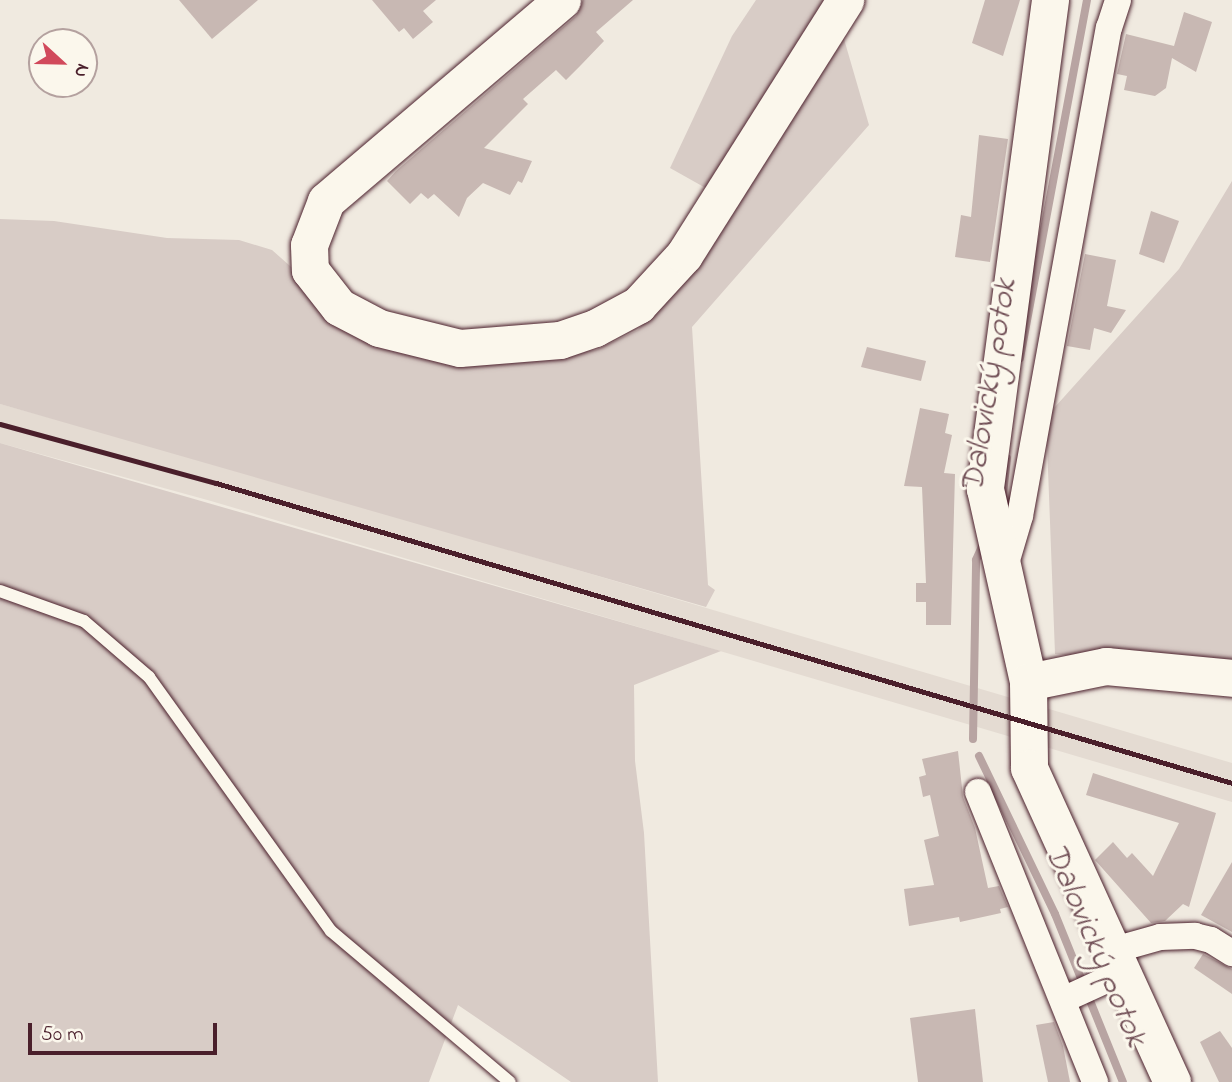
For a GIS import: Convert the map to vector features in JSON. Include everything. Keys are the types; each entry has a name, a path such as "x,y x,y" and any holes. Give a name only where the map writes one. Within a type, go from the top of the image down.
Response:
{"main road":[{"path":"562,0 484,71 348,179 326,201 309,245 310,270 339,307 379,328 460,348 560,340 595,328 638,305 684,255 845,0"},
{"path":"1050,0 985,468 988,506 1028,682 1029,768 1119,961 1171,1082"},
{"path":"1028,682 1106,666 1232,678"}],"street":[{"path":"1001,559 1020,516 1109,28 1118,0"},
{"path":"978,792 1065,999 1096,1082"},
{"path":"1065,999 1119,961 1160,937 1195,936 1211,940 1232,953"}],"lane":[{"path":"0,591 84,621 149,677 331,932 510,1082"}],"shaded area":[{"path":"756,0 839,0 711,191 670,168 732,36"},
{"path":"844,39 869,125 692,327 708,585 715,590 706,607 0,404 0,219 54,221 167,238 239,240 272,250 298,273 447,354 520,362 596,350 638,330 720,226"},
{"path":"1232,181 1232,673 1055,654 1046,417 1179,269"},
{"path":"0,404 221,465 1232,763 1232,802 211,501 0,443"},
{"path":"0,443 721,651 634,685 635,761 644,833 658,1082 571,1082 458,1005 429,1082 0,1082"}],"building":[{"path":"179,0 258,0 212,39"},
{"path":"372,0 436,0 423,11 433,22 413,39 404,28 399,32"},
{"path":"583,0 633,0 596,32 604,41 566,80 556,70 523,99 528,104 484,148 532,161 522,183 518,181 510,195 483,183 467,198 459,217 434,194 428,199 421,193 410,204 387,181 576,16"},
{"path":"985,0 1020,0 1003,56 972,43"},
{"path":"1184,12 1212,22 1196,72 1172,58 1166,88 1155,96 1124,90 1127,76 1117,74 1126,34 1174,46"},
{"path":"979,135 1008,139 990,262 955,257 961,215 971,217"},
{"path":"1151,211 1179,221 1164,263 1139,254"},
{"path":"1085,254 1116,260 1107,306 1126,310 1111,333 1094,328 1090,350 1067,346"},
{"path":"867,347 926,361 921,381 861,367"},
{"path":"920,408 949,414 945,433 952,435 944,473 955,474 951,625 926,625 926,602 916,602 916,583 926,583 922,487 904,486"},
{"path":"958,751 963,797 975,828 988,888 999,886 1008,907 1000,909 1001,913 960,922 959,917 909,926 904,889 934,885 924,840 939,836 930,795 923,797 919,777 926,775 922,759"},
{"path":"1093,773 1216,813 1189,907 1183,904 1165,921 1151,923 1095,860 1113,842 1127,858 1132,853 1153,876 1179,823 1086,795"},
{"path":"1232,862 1232,932 1201,915"},
{"path":"1203,954 1232,969 1232,994 1194,968"},
{"path":"975,1009 983,1082 918,1082 910,1018"},
{"path":"1054,1022 1063,1046 1070,1082 1048,1082 1036,1025"},
{"path":"1220,1031 1232,1048 1232,1082 1219,1082 1200,1042"}],"waterway":[{"name":"Dalovický potok","path":"1020,358 1087,0"},
{"name":"Dalovický potok","path":"1002,503 1007,458"},
{"name":"Dalovický potok","path":"973,739 976,560 985,540"},
{"name":"Dalovický potok","path":"979,756 1055,914 1123,1082"}],"railway":[{"path":"0,424 216,483 1232,783"}]}
